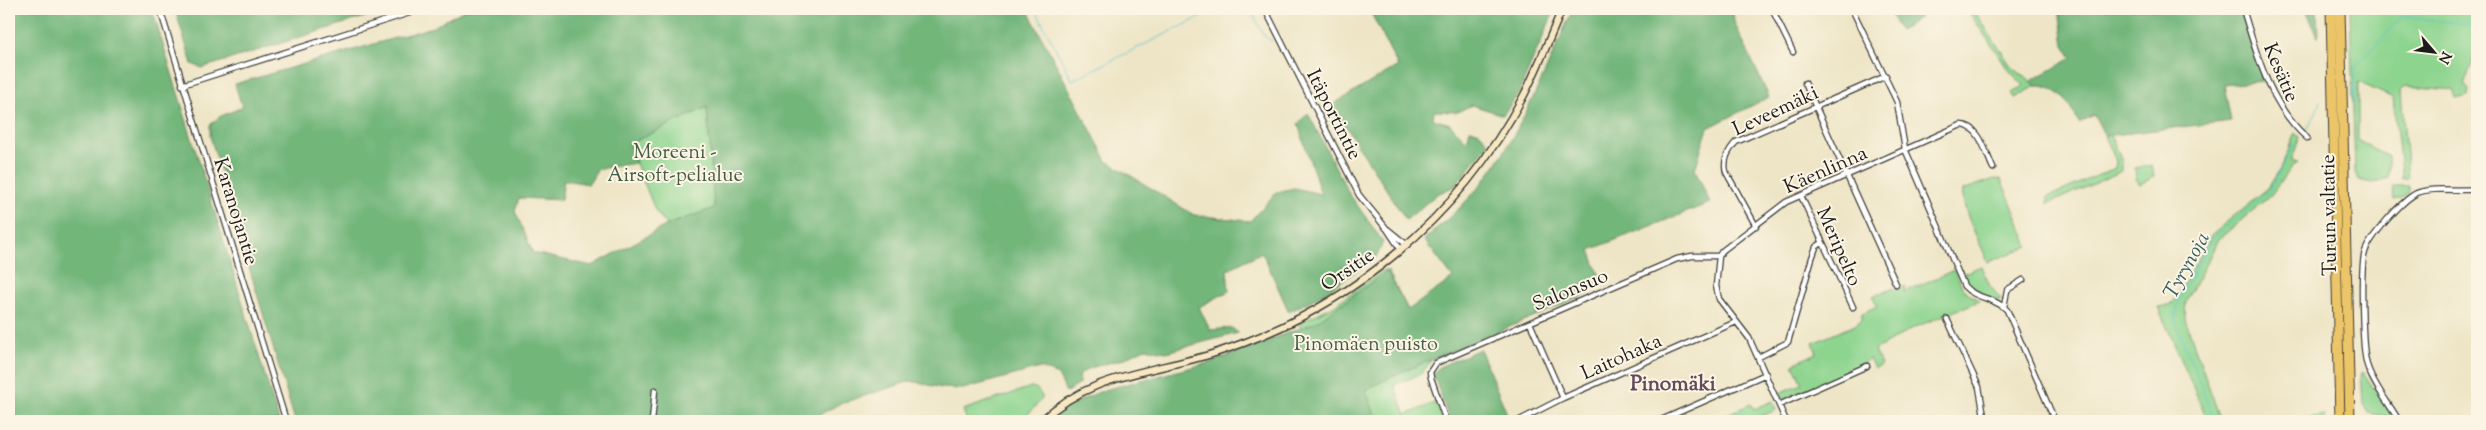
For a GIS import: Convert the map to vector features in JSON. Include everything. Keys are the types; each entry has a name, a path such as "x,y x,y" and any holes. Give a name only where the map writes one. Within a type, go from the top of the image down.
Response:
{"highway":[{"name":"Turun valtatie","path":"2331,9 2340,421"},
{"name":"Turun valtatie","path":"2340,9 2350,421"}],"main road":[{"name":"Orsitie","path":"1041,421 1054,409 1088,388 1127,375 1199,358 1259,337 1287,324 1345,292 1401,250 1453,199 1500,135 1524,95 1562,9"}],"street":[{"name":"Karanojantie","path":"160,9 286,421"},
{"path":"182,85 422,9"},
{"name":"Itäportintie","path":"1265,9 1359,195 1401,250"},
{"path":"1780,9 1773,10 1793,52"},
{"path":"1852,9 1897,102 1906,149 1964,286 1974,295 2004,307"},
{"name":"Kesätie","path":"2243,9 2256,54 2276,99 2290,122 2307,138"},
{"name":"Leveemäki","path":"1756,226 1726,172 1724,164 1730,149 1736,142 1886,76"},
{"path":"1805,82 1896,284"},
{"name":"Käenlinna","path":"1719,256 1722,251 1786,202 1955,128 1967,125 1974,130 1993,168"},
{"path":"2399,421 2370,374 2366,361 2363,313 2365,252 2372,238 2415,194 2428,191 2477,189"},
{"name":"Meripelto","path":"1801,196 1852,307"},
{"name":"Itäportintie","path":"1386,228 1407,245"},
{"path":"1759,357 1784,346 1790,338 1812,258 1816,248 1822,242"},
{"name":"Salonsuo","path":"1446,421 1431,378 1430,372 1436,363 1530,323 1596,292 1606,290 1677,259 1692,256 1719,256"},
{"path":"1719,256 1717,292 1723,306 1749,338 1786,421"},
{"path":"2023,280 2007,290 2004,307 2055,421"},
{"path":"1947,319 1977,380 1985,421"},
{"name":"Laitohaka","path":"1520,420 1563,398 1736,322"},
{"path":"1530,323 1563,398"},
{"path":"1779,406 1868,366"},
{"path":"1659,421 1766,374"},
{"path":"652,421 655,390"}],"green space":[{"path":"9,9 152,9 279,421 9,421"},
{"path":"175,9 390,9 202,68 192,64"},
{"path":"466,9 1027,9 1107,161 1194,215 1250,221 1277,192 1294,188 1321,194 1298,124 1308,113 1348,192 1383,242 1377,256 1323,294 1289,312 1262,252 1227,270 1229,291 1199,307 1210,330 1232,328 1238,333 1166,352 1145,348 1123,359 1090,368 1080,374 1079,384 1066,392 1058,375 1040,368 963,389 942,388 911,381 839,404 819,415 802,421 295,421 210,136 210,125 219,117 242,107 235,84 433,27","holes":["707,107 714,208 667,225 592,266 533,253 515,211 519,198 561,200 564,180 589,184 598,169 636,163 629,144"]},
{"path":"1369,9 1555,9 1518,94 1503,115 1472,105 1457,112 1434,111 1433,119 1450,124 1467,141 1470,130 1478,131 1489,143 1455,186 1437,194 1406,220 1332,105 1398,66"},
{"path":"1573,9 1733,9 1734,22 1769,97 1708,128 1695,169 1710,203 1590,250 1599,274 1593,288 1583,296 1390,377 1366,390 1377,421 1051,421 1067,406 1104,390 1212,362 1316,322 1387,271 1408,310 1453,278 1424,240 1466,202 1502,155 1529,107"},
{"path":"1888,9 1918,9 1922,16 1900,31"},
{"path":"1967,9 1973,9 2011,66 2036,86 2015,98 2012,93 2024,86 2007,68"},
{"path":"2059,9 2240,9 2264,81 2224,85 2231,121 2105,136 2094,115 2079,123 2063,97 2051,89 2036,86 2031,81 2072,58 2064,45"},
{"path":"2306,9 2317,9 2318,38"},
{"path":"2350,9 2477,9 2477,51 2464,84 2469,90 2468,96 2456,99 2453,90 2406,86 2401,91 2408,178 2402,179 2393,98 2358,82 2358,141 2388,155 2388,178 2373,183 2358,180 2355,172"},
{"name":"Moreeni - Airsoft-pelialue","path":"707,107 714,208 667,225 656,212 628,144"},
{"path":"2296,133 2300,137 2291,161 2298,163 2291,167 2271,195 2219,239 2186,301 2185,319 2221,421 2208,421 2158,307 2170,305 2175,300 2212,234 2268,188 2280,169"},
{"path":"2111,135 2122,162 2122,171 2048,204 2048,197 2115,168 2116,161 2105,136"},
{"path":"2151,165 2154,177 2140,184 2136,179 2135,168"},
{"path":"1994,179 2001,179 2029,246 1988,262 1968,216 1963,198 1963,190"},
{"path":"2393,186 2409,186 2409,192 2402,198 2394,200"},
{"path":"1981,266 1990,286 2002,300 1983,297 1968,284 1962,274"},
{"path":"1954,270 1964,290 1979,301 1911,329 1875,350 1881,365 1874,369 1869,358 1861,366 1782,400 1779,393 1802,384 1793,364 1817,353 1813,343 1855,325 1861,320 1862,313 1877,306 1873,296 1892,288 1896,290 1906,286 1904,292"},
{"name":"Pinomäen puisto","path":"1382,271 1388,271 1408,310 1451,351 1432,359 1421,374 1394,385 1406,415 1436,402 1443,421 1377,421 1368,397 1276,421 1301,328 1299,323 1333,306"},
{"path":"1480,349 1510,421 1450,421 1433,374 1439,367"},
{"path":"2363,372 2391,414 2388,417 2368,413 2363,404 2361,373"},
{"path":"1031,387 1037,389 1042,399 1022,421 967,421 963,410"},
{"path":"1773,401 1776,410 1757,418 1758,421 1711,421 1751,404 1754,409"},
{"path":"2325,415 2323,421 2291,421"}],"waterway":[{"path":"1035,9 1072,80 1217,9"},
{"path":"1250,9 1265,37 1272,41"},
{"name":"Tyrynoja","path":"2354,102 2355,67 2402,17 2477,25"},
{"path":"2306,130 2316,113 2320,101"},
{"name":"Tyrynoja","path":"2215,421 2175,321 2178,302 2212,239 2270,190 2294,144"}],"district":[{"name":"Pinomäki","path":"1673,383"}]}
